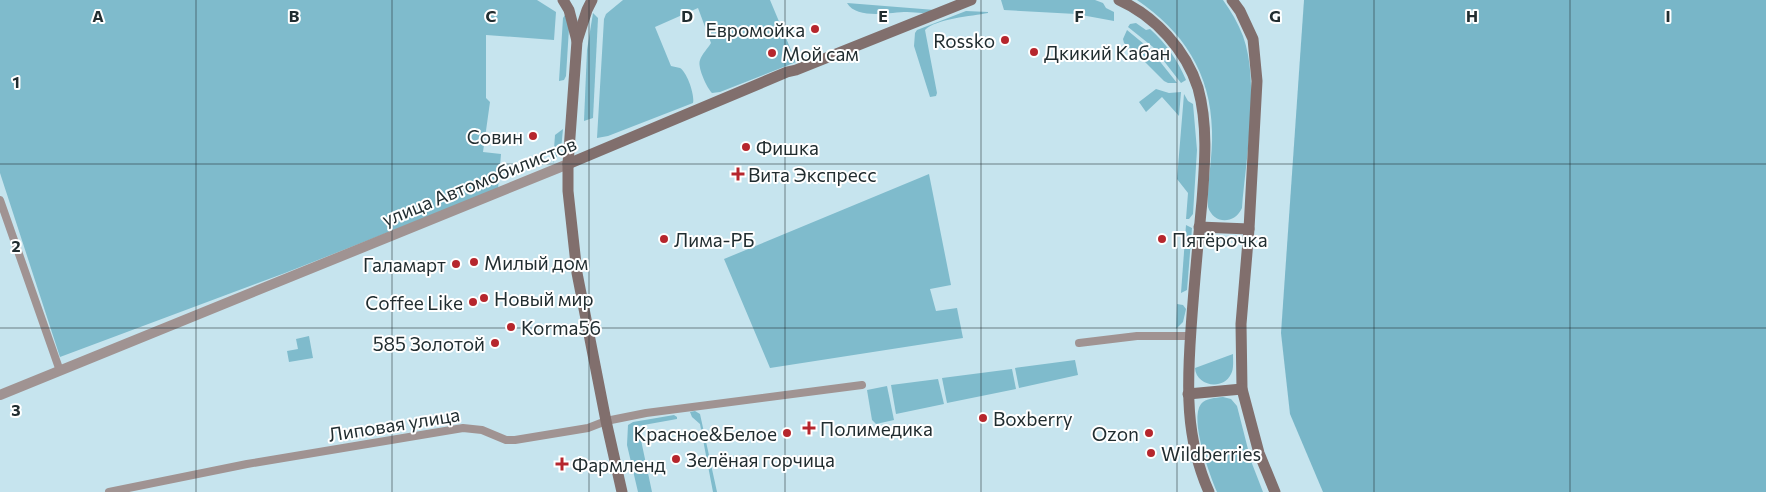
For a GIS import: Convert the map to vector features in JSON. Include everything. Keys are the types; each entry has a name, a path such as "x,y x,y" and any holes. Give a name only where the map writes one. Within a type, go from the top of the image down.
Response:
{"main road":[{"path":"564,0 569,10 577,41"},
{"path":"592,0 577,41 568,164 568,191 574,256 622,492"},
{"name":"улица Автомобилистов","path":"568,164 787,72 971,0"},
{"path":"1120,0 1132,6 1166,34 1181,53 1197,87 1202,110 1205,147 1188,365 1188,394 1192,439 1202,477 1209,492"},
{"path":"1232,0 1240,11 1253,39 1257,81 1249,230 1241,324 1242,389 1260,453 1275,492"},
{"path":"1199,227 1249,230"},
{"path":"1188,394 1242,389"}],"street":[{"name":"улица Автомобилистов","path":"0,395 568,164"},
{"path":"0,200 60,371"},
{"path":"1079,342 1137,336 1190,336"},
{"name":"Липовая улица","path":"109,492 247,464 463,428 482,430 506,440 515,440 588,428 606,420 683,407 706,406 862,385"}],"shaded area":[{"path":"0,0 537,0 556,12 554,40 486,35 486,98 490,102 483,152 501,154 498,189 285,273 60,357 0,173"},
{"path":"623,0 770,0 796,62 720,92 712,93 705,82 699,63 711,43 698,8 655,27 671,66 683,70 688,79 692,89 693,103 608,136 597,138 604,19 606,14"},
{"path":"1001,0 1095,0 1103,3 1106,8 1114,12 1114,21 1076,14 1004,10"},
{"path":"1137,0 1223,0 1241,31 1248,55 1251,76 1251,98 1249,144 1242,208 1235,217 1225,220 1220,219 1211,213 1208,207 1212,131 1206,90 1200,72 1181,40 1168,25"},
{"path":"1304,0 1766,0 1766,492 1323,492 1290,414 1281,333"},
{"path":"847,3 935,10 924,13 875,14 858,12"},
{"path":"966,11 988,13 937,23 925,30 937,93 936,96 930,97 914,46 915,33 917,30"},
{"path":"593,13 598,18 593,118 584,121 587,50"},
{"path":"565,15 569,28 566,76 564,80 559,81 563,18"},
{"path":"1136,23 1146,30 1150,29 1161,40 1175,59 1186,80 1181,83 1153,47 1128,27 1130,24"},
{"path":"1127,30 1150,49 1177,83 1164,81 1124,43 1123,39"},
{"path":"1156,89 1169,93 1181,92 1179,116 1162,97 1146,112 1139,102"},
{"path":"1184,94 1188,101 1193,104 1197,150 1193,214 1189,219 1186,219 1188,193 1177,179"},
{"path":"563,129 561,150 553,163 555,135"},
{"path":"929,174 951,285 930,289 936,311 957,308 963,338 770,368 724,259"},
{"path":"1186,225 1192,228 1187,290 1181,293"},
{"path":"1177,304 1183,305 1186,309 1183,322 1176,329"},
{"path":"309,336 313,358 289,362 287,351 298,349 296,339"},
{"path":"1233,354 1232,372 1222,383 1210,384 1200,379 1195,368"},
{"path":"1075,360 1078,375 1019,388 1015,368"},
{"path":"1012,369 1016,389 947,403 942,378"},
{"path":"938,379 944,404 896,414 891,385"},
{"path":"887,386 894,420 876,424 872,420 867,390"},
{"path":"1223,397 1231,399 1237,406 1251,461 1263,492 1217,492 1202,448 1197,422 1201,404 1211,399"},
{"path":"695,411 700,414 717,492 713,492 700,424 692,417 690,412"},
{"path":"674,415 677,419 638,426 652,492 638,492 627,445 628,425 633,422"}],"place":[{"name":"Евромойка","path":"815,29"},
{"name":"Rossko","path":"1005,40"},
{"name":"Дкикий Кабан","path":"1034,52"},
{"name":"Мой сам","path":"772,53"},
{"name":"Совин","path":"533,136"},
{"name":"Фишка","path":"746,147"},
{"name":"Вита Экспресс","path":"738,174"},
{"name":"Лима-РБ","path":"664,239"},
{"name":"Пятёрочка","path":"1162,239"},
{"name":"Милый дом","path":"474,262"},
{"name":"Галамарт","path":"456,264"},
{"name":"Новый мир","path":"484,298"},
{"name":"Coffee Like","path":"473,302"},
{"name":"Korma56","path":"511,327"},
{"name":"585 Золотой","path":"495,343"},
{"name":"Boxberry","path":"983,418"},
{"name":"Полимедика","path":"809,428"},
{"name":"Красное&Белое","path":"787,433"},
{"name":"Ozon","path":"1149,433"},
{"name":"Wildberries","path":"1151,453"},
{"name":"Зелёная горчица","path":"676,459"},
{"name":"Фармленд","path":"562,464"}]}
